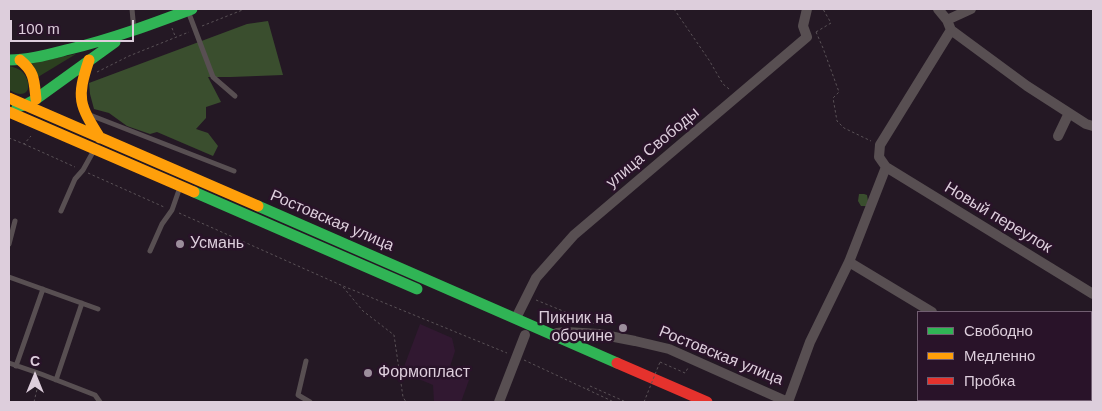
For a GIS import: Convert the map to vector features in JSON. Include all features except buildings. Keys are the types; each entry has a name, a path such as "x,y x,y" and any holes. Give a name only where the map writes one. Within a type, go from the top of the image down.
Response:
{"main road":[{"path":"14,60 52,54 134,31 190,10"},
{"path":"9,111 25,105 36,98 110,45 134,31"},
{"path":"14,60 29,67 33,74 36,98"},
{"path":"89,60 82,80 80,99 85,113 100,138"},
{"name":"Ростовская улица","path":"9,98 707,402"},
{"name":"Ростовская улица","path":"9,111 94,150 425,292"}],"street":[{"path":"807,9 803,26 807,37"},
{"path":"938,9 949,25 1027,86 1086,124 1093,126"},
{"path":"788,402 810,342 849,262 886,167 879,157 880,145 949,25 971,9"},
{"name":"улица Свободы","path":"516,318 536,278 574,235 807,37"},
{"path":"1058,136 1069,113"},
{"name":"Новый переулок","path":"886,167 1093,294"},
{"path":"849,262 930,311"},
{"name":"Ростовская улица","path":"551,334 566,332 600,334 669,349 788,402"},
{"path":"499,402 525,335"}],"lane":[{"path":"132,9 134,31"},
{"path":"190,10 213,77 235,96"},
{"path":"85,113 234,171"},
{"path":"61,211 75,179 83,170 94,150"},
{"path":"150,251 162,224 172,210 180,187"},
{"path":"9,244 15,221"},
{"path":"9,277 98,309"},
{"path":"16,366 43,289"},
{"path":"56,380 82,303"},
{"path":"306,361 298,395 310,402"},
{"path":"9,363 95,395 100,402"}],"path":[{"path":"82,80 124,58 244,9"},
{"path":"674,9 723,84 738,96"},
{"path":"807,37 831,24 823,9"},
{"path":"816,32 839,92 833,98 837,121 844,128 880,145"},
{"path":"24,144 40,126"},
{"path":"9,138 343,286 516,356 614,402"},
{"path":"343,286 362,311 394,335 403,396 406,402"},
{"path":"644,402 660,362 685,373"},
{"path":"34,402 41,374"},
{"path":"587,390 590,386 626,402"}],"shaded area":[{"path":"420,324 452,338 455,351 448,373 469,380 461,402 434,402 433,385 402,372"}],"green space":[{"path":"268,21 283,75 208,77 221,102 206,107 206,118 196,129 208,133 218,146 213,156 157,132 150,134 127,126 109,113 94,109 89,83 247,24"},
{"path":"76,54 38,77 32,63"},
{"path":"9,66 23,72 28,84 27,91 24,93 19,94 9,90"},
{"path":"859,194 867,195 868,201 866,206 861,206 858,201"}],"traffic: fast":[{"path":"9,60 25,59 86,45 132,31 192,9"},
{"path":"17,107 36,99 115,42"},
{"path":"194,192 417,289"},
{"path":"258,206 617,363"}],"traffic: slow":[{"path":"20,60 31,73 36,99"},
{"path":"89,60 82,84 82,101 84,109 100,138"},
{"path":"9,98 258,206"},
{"path":"9,112 194,192"}],"traffic: jam":[{"path":"617,363 707,402"}],"place":[{"name":"Усмань","path":"180,244"},
{"name":"Пикник на обочине","path":"623,328"},
{"name":"Формопласт","path":"368,373"}]}
